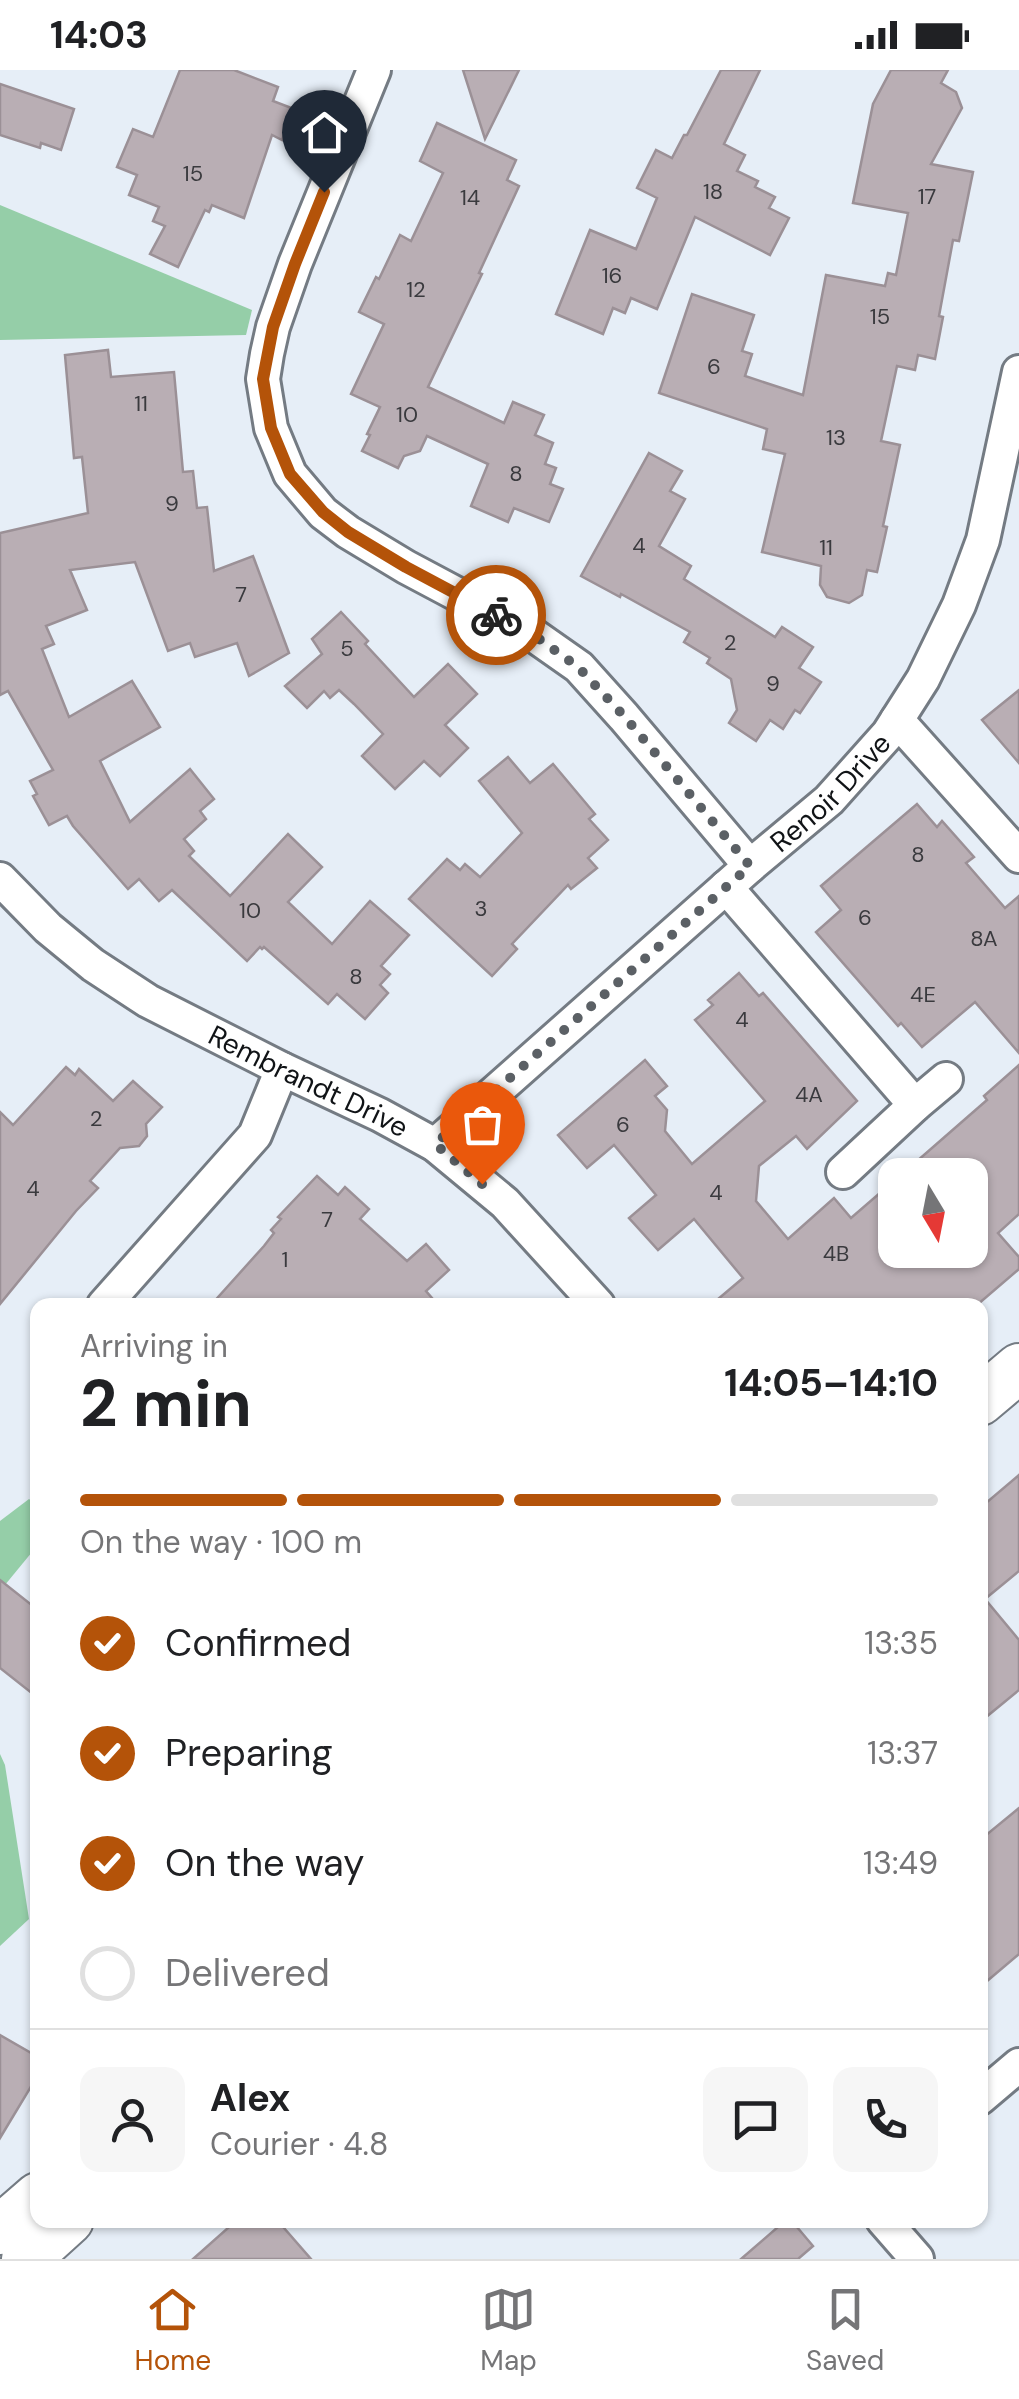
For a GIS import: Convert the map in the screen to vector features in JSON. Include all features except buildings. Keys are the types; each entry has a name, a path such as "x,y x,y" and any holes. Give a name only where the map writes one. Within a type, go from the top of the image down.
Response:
{"main road":[{"path":"988,1395 1019,1368"},
{"path":"0,2230 30,2204"},
{"path":"26,2259 60,2228"}],"street":[{"path":"374,70 295,264 267,354 263,379 271,428 290,474 323,512 348,532 532,634 578,667 624,716 738,877 915,1105"},
{"name":"Renoir Drive","path":"435,1144 828,800 888,734 923,679 959,605 983,540 1012,437 1019,372"},
{"path":"897,720 1019,856"},
{"name":"Rembrandt Drive","path":"0,879 48,928 93,965 148,1000 435,1144 506,1203 592,1298"},
{"path":"110,1298 256,1135 282,1069"},
{"path":"843,1172 946,1080"},
{"path":"988,2091 1019,2064"},
{"path":"890,2228 917,2259"}],"green space":[{"path":"0,205 252,310 246,335 0,340"},
{"path":"30,1500 30,1555 0,1591 0,1521"},
{"path":"0,1754 5,1765 29,1919 0,1946"}],"way so far":[{"path":"482,1184 435,1144 750,866 578,667 532,634 496,615"}],"route":[{"path":"324,192 273,327 263,379 271,428 290,474 323,512 406,567 496,615"}]}
